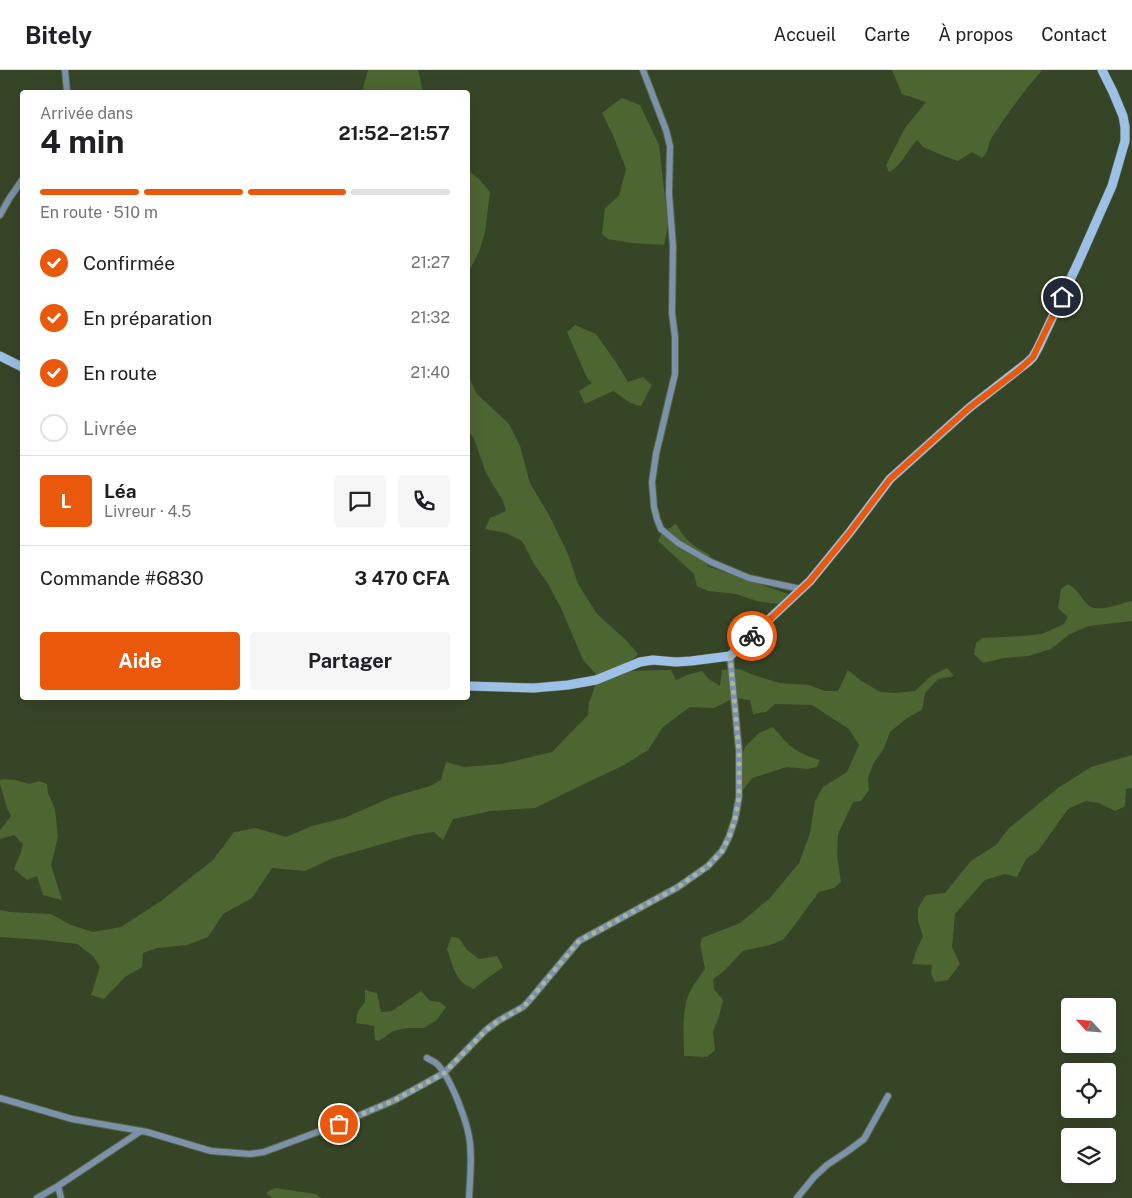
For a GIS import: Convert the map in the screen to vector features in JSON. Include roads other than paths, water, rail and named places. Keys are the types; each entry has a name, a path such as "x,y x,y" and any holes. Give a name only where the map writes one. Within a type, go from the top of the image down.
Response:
{"street":[{"path":"65,70 66,90"},
{"path":"643,70 666,130 670,146 669,194 673,246 672,313 675,337 675,374 656,454 652,482 657,519 661,529 678,543 711,562 749,578 801,590"},
{"path":"470,686 534,688 568,685 596,680 640,662 653,660 691,661 730,656 801,590 850,532 890,479 969,408 1033,357 1112,186 1125,141 1126,126 1123,116 1102,70"},
{"path":"0,215 20,183"},
{"path":"0,356 20,366"},
{"path":"0,1098 72,1119 141,1131 211,1151 250,1154 264,1152 339,1124 395,1100 444,1073 486,1030 523,1007 579,941 678,887 708,866 722,851 735,819 739,797 739,751 730,656"},
{"path":"427,1058 436,1063 444,1073 456,1098 468,1136 470,1156 469,1198"},
{"path":"797,1198 814,1177 827,1165 864,1138 888,1096"},
{"path":"37,1198 141,1131"},
{"path":"58,1186 61,1198"}]}
